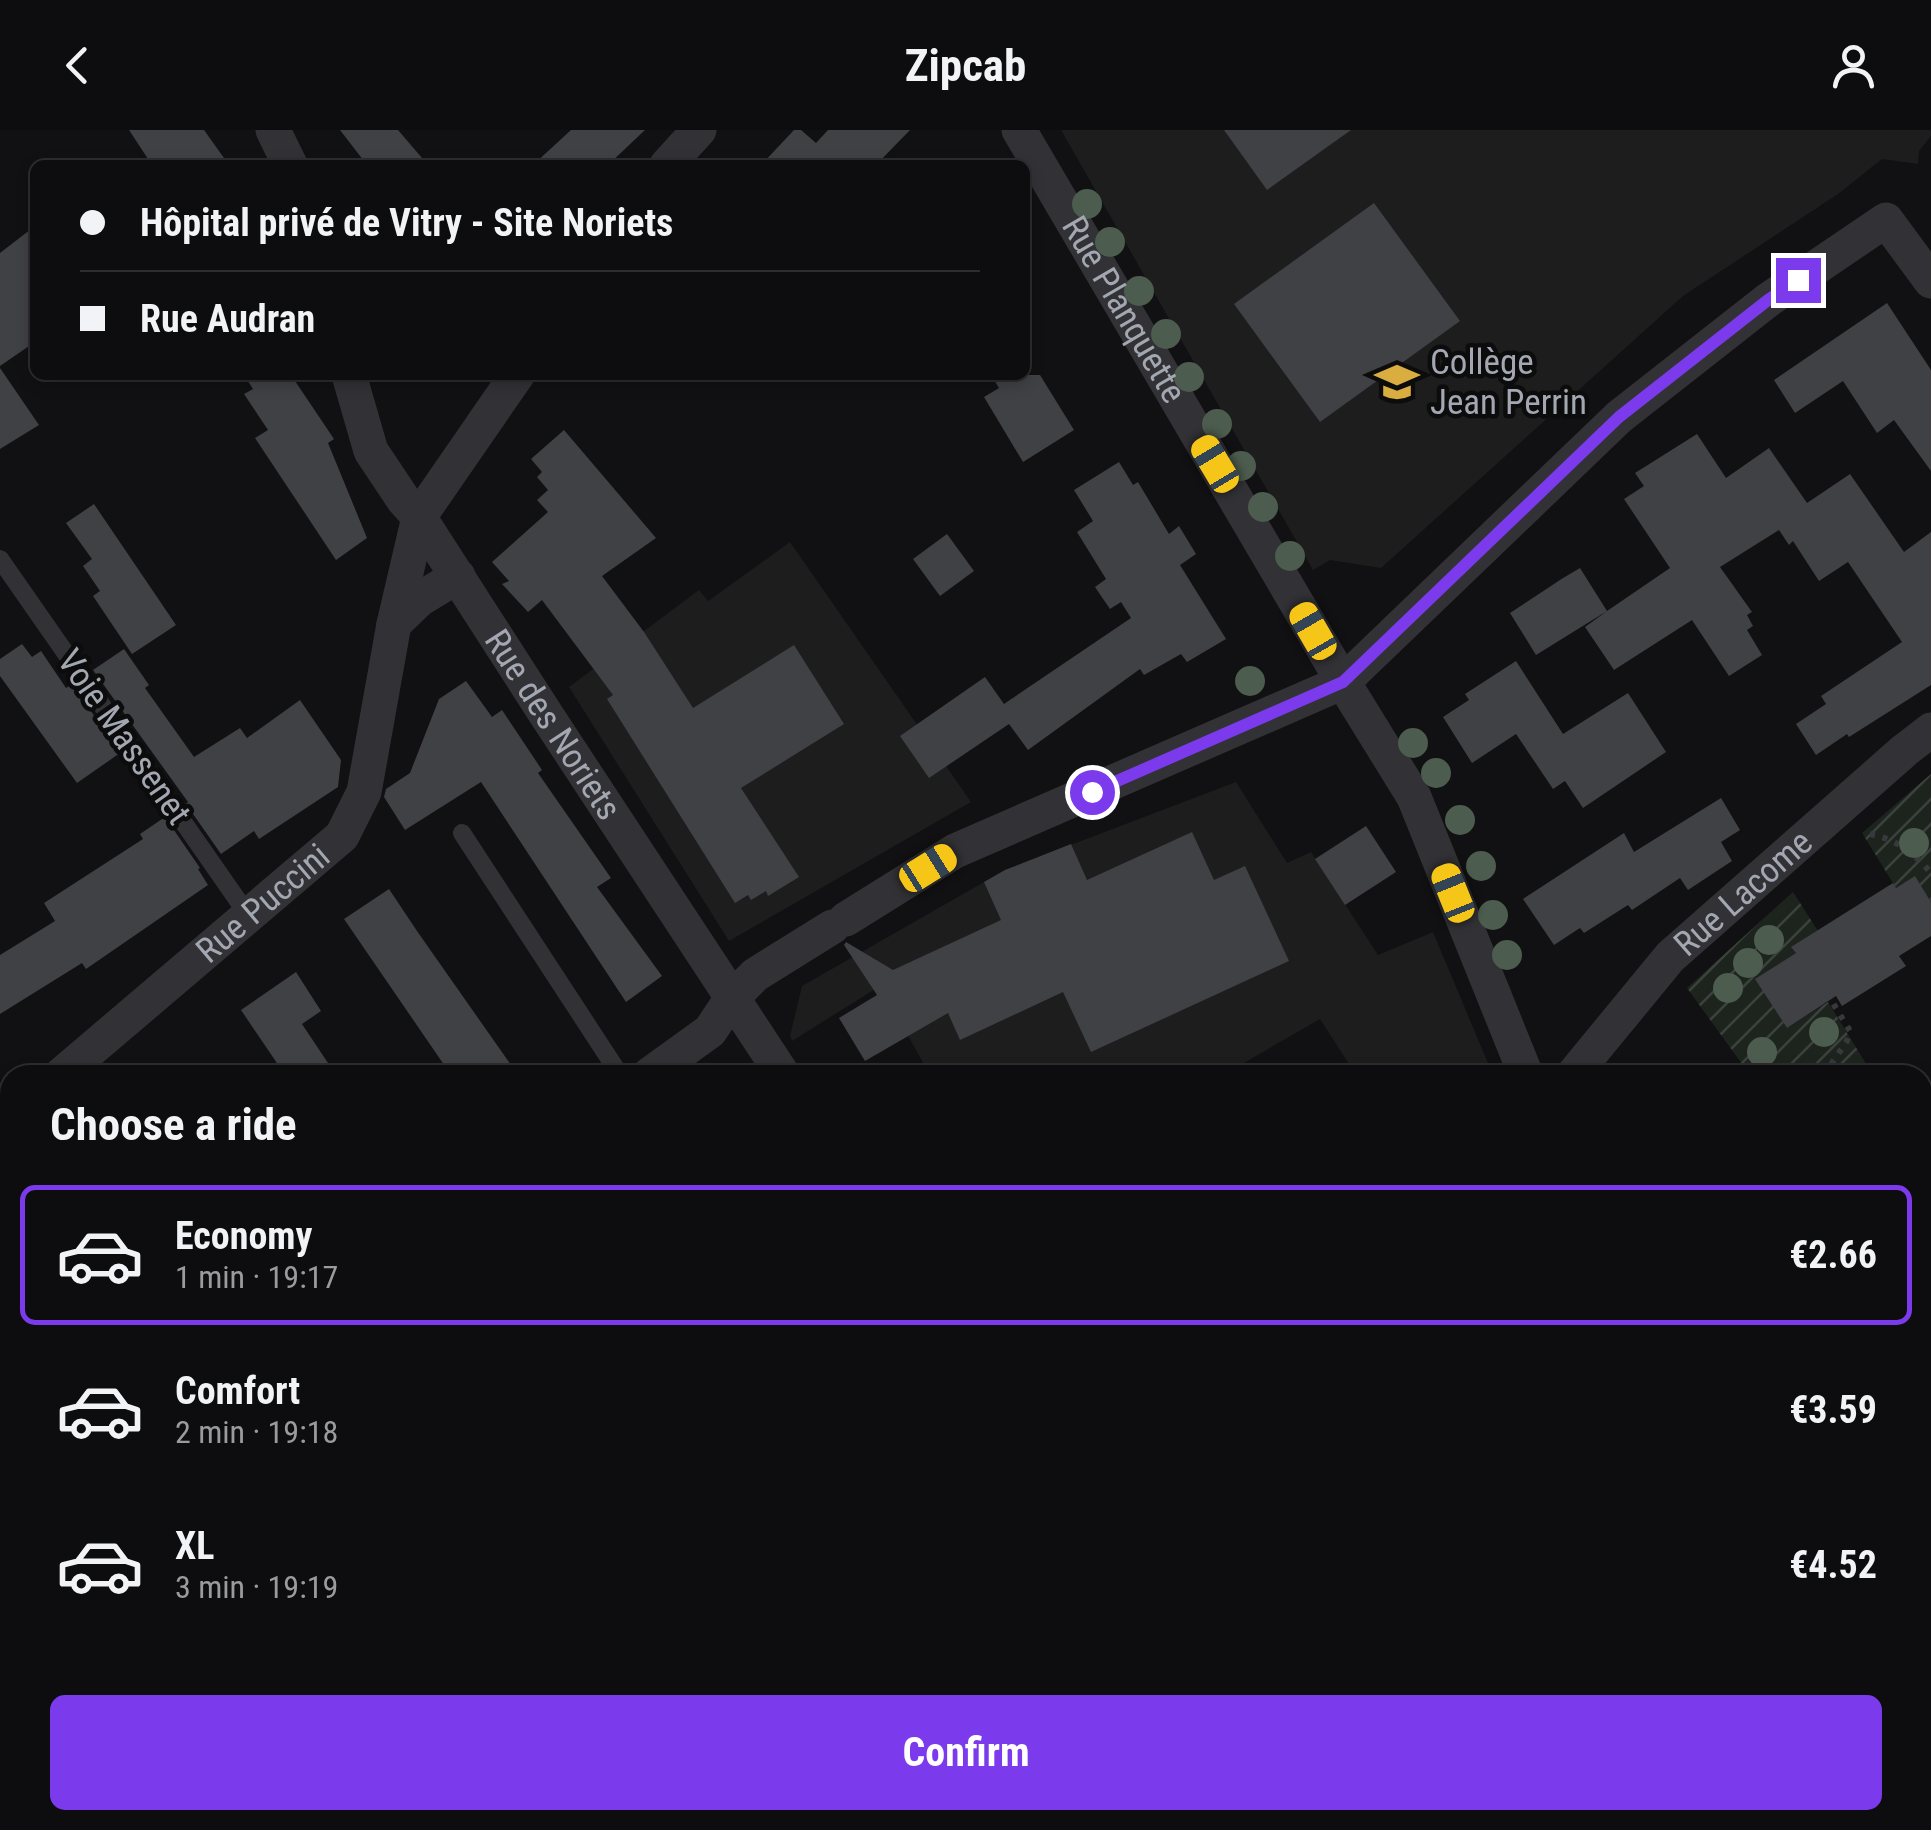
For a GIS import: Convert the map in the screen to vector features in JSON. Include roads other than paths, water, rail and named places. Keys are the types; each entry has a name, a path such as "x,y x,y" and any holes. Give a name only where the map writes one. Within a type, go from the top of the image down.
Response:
{"street":[{"path":"273,130 288,160"},
{"path":"672,160 699,130"},
{"name":"Rue Planquette","path":"1019,130 1414,797 1522,1065"},
{"path":"663,1065 710,1031 732,998 755,975 955,852 1343,682 1619,417 1768,300 1886,220 1931,281"},
{"name":"Rue des Noriets","path":"350,380 370,452 419,517 776,1065"},
{"path":"419,517 513,380"},
{"name":"Rue Puccini","path":"72,1065 342,836 364,792 394,624 419,517"},
{"path":"394,624 420,599 458,576"},
{"name":"Rue Lacome","path":"1580,1065 1670,957 1931,730"}],"lane":[{"name":"Voie Massenet","path":"0,559 248,915"},
{"path":"462,833 613,1065"}],"place":[{"name":"Collège Jean Perrin","path":"1397,382"}]}
